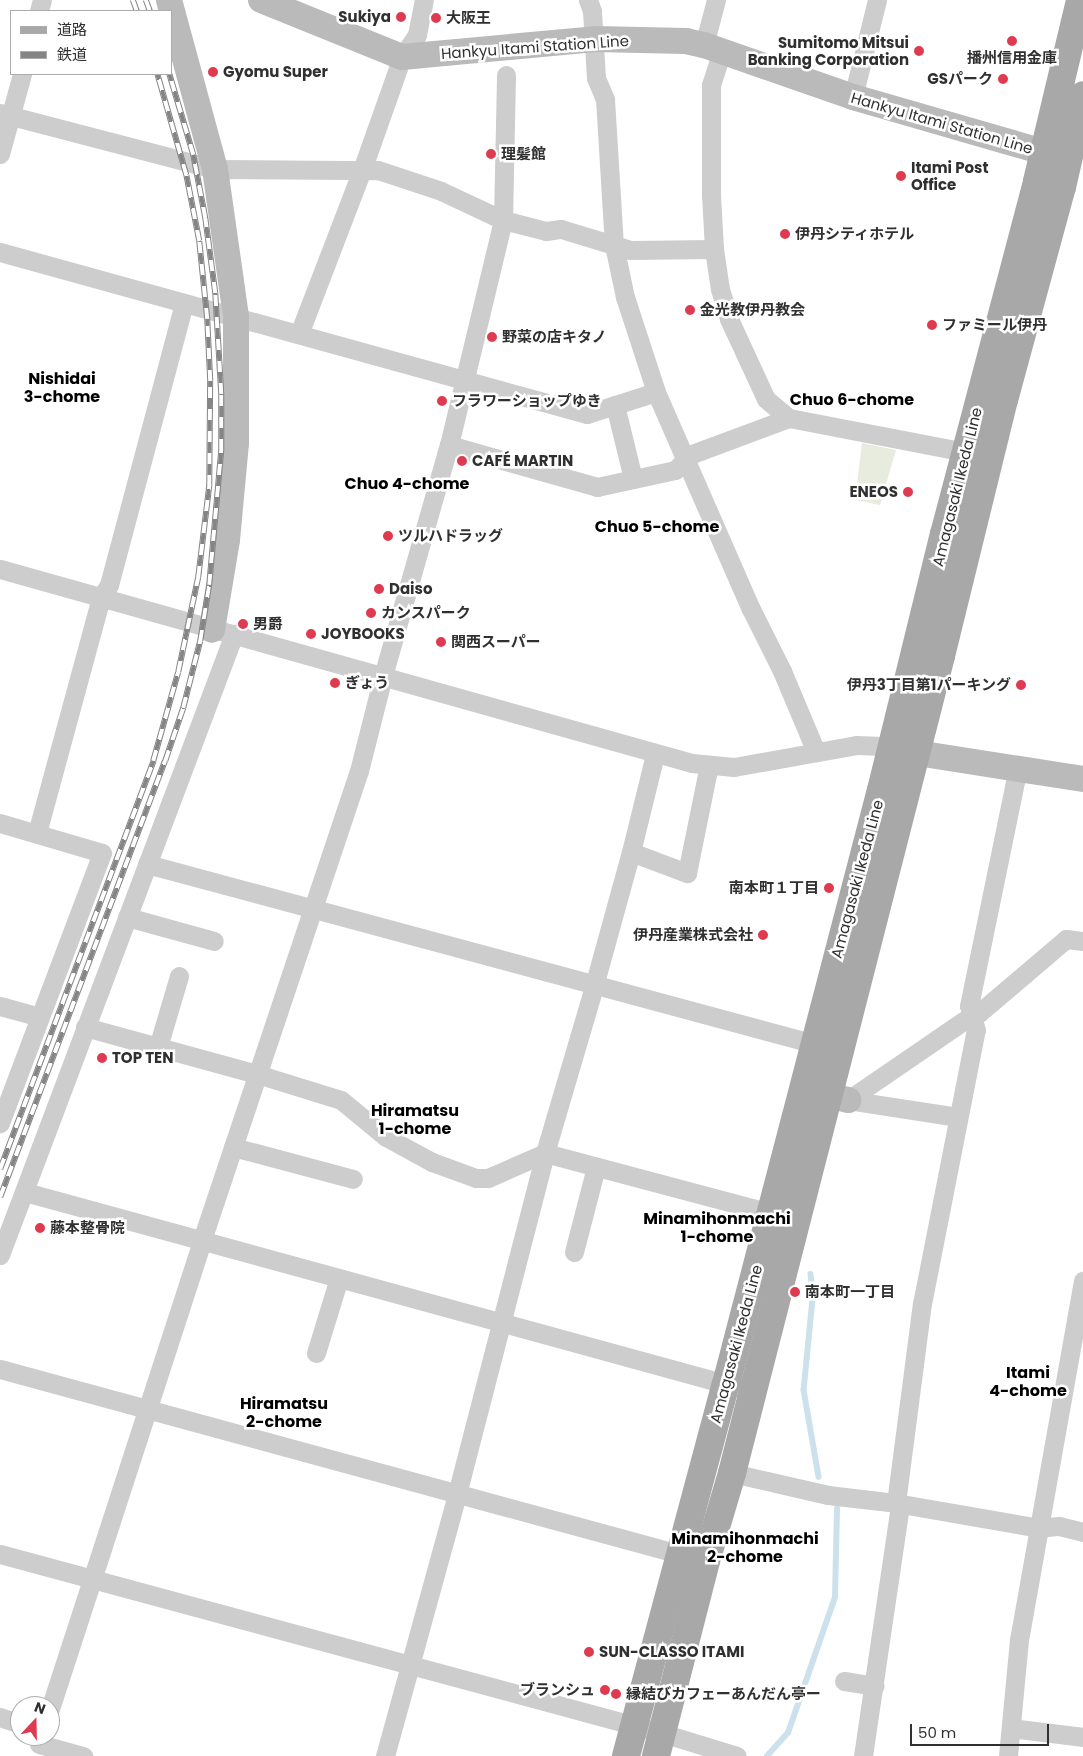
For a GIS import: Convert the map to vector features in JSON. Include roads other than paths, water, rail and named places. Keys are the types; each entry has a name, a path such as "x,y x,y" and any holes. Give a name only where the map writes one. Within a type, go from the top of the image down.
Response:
{"main road":[{"name":"Amagasaki Ikeda Line","path":"626,1756 633,1726 693,1557 739,1387 904,749 987,471 1065,155 1080,0"},
{"name":"Amagasaki Ikeda Line","path":"904,749 965,452 1065,155 1083,95"},
{"name":"Amagasaki Ikeda Line","path":"783,1216 838,1098 827,1048"},
{"name":"Amagasaki Ikeda Line","path":"659,1745 693,1557 732,1473 739,1387"}],"street":[{"name":"Hankyu Itami Station Line","path":"261,0 300,7 402,57 595,39 675,39 713,48 854,97 1065,155"},
{"path":"299,334 362,170 402,57 417,35 424,0"},
{"path":"588,0 592,11 595,39 596,78 605,99 614,245 625,297 656,392 687,459 751,609 782,671 816,752"},
{"path":"716,0 711,85 711,195 714,249 720,289 729,319 766,399 789,418 965,452 987,471"},
{"path":"854,97 877,0"},
{"path":"0,1255 147,864 223,632 227,540 236,443 236,317 215,169 172,11"},
{"path":"0,154 6,114 22,75"},
{"path":"54,1696 202,1240 359,771 383,676 450,445 503,220 506,75"},
{"path":"6,114 215,169 378,170 441,191 503,220 546,232 561,229 630,250 714,249"},
{"path":"0,252 467,379 587,414 656,392"},
{"path":"37,833 101,597 109,585 184,303"},
{"path":"615,405 633,479"},
{"path":"450,445 597,487 675,470 692,454 789,418"},
{"path":"0,569 655,754 709,765 734,767 856,745 904,749 1083,779"},
{"path":"385,1756 457,1494 545,1154 631,852 655,754"},
{"path":"631,852 687,874 709,765"},
{"path":"863,1756 875,1686 922,1304 976,1030 969,1006 1018,768"},
{"path":"0,823 102,853 0,1123"},
{"path":"147,864 827,1048"},
{"path":"127,916 214,941"},
{"path":"838,1098 972,1015 979,1013 1066,939 1083,941"},
{"path":"158,1047 179,976"},
{"path":"0,1006 40,1017"},
{"path":"86,1027 257,1074 341,1100 386,1137 432,1162 476,1178 488,1178 545,1154 783,1216"},
{"path":"838,1098 958,1117"},
{"path":"233,1147 353,1179"},
{"path":"574,1252 596,1167"},
{"path":"24,1192 739,1387"},
{"path":"316,1353 339,1278"},
{"path":"1008,1756 1019,1640 1080,1314 1083,1281"},
{"path":"0,1369 693,1557"},
{"path":"732,1473 828,1495 898,1504 1039,1528 1058,1526 1083,1532"},
{"path":"0,1554 633,1726 659,1745 737,1756"},
{"path":"844,1681 875,1686"},
{"path":"1011,1728 1083,1737"},
{"path":"42,1746 83,1756"}],"waterway":[{"path":"811,1274 813,1299 804,1390 819,1477"},
{"path":"767,1756 788,1733 835,1597 837,1509"}],"railway":[{"path":"133,0 137,10"},
{"path":"146,0 150,10"},
{"path":"0,1169 153,761 178,672 198,577 209,486 210,381 207,319 199,241 186,175 157,75"},
{"path":"0,1197 165,761 183,708 200,641 209,585 221,450 221,394 215,293 205,218 193,155 169,75"}],"place":[{"name":"Sukiya","path":"401,17"},
{"name":"大阪王","path":"436,18"},
{"name":"播州信用金庫","path":"1012,41"},
{"name":"Sumitomo Mitsui Banking Corporation","path":"919,51"},
{"name":"Gyomu Super","path":"213,72"},
{"name":"GSパーク","path":"1003,79"},
{"name":"理髪館","path":"491,154"},
{"name":"Itami Post Office","path":"901,176"},
{"name":"伊丹シティホテル","path":"785,234"},
{"name":"金光教伊丹教会","path":"690,310"},
{"name":"ファミール伊丹","path":"932,325"},
{"name":"野菜の店キタノ","path":"492,337"},
{"name":"フラワーショップゆき","path":"442,401"},
{"name":"CAFÉ MARTIN","path":"462,461"},
{"name":"ENEOS","path":"908,492"},
{"name":"ツルハドラッグ","path":"388,536"},
{"name":"Daiso","path":"379,589"},
{"name":"カンスパーク","path":"371,613"},
{"name":"男爵","path":"243,624"},
{"name":"JOYBOOKS","path":"311,634"},
{"name":"関西スーパー","path":"441,642"},
{"name":"ぎょう","path":"335,683"},
{"name":"伊丹3丁目第1パーキング","path":"1021,685"},
{"name":"南本町１丁目","path":"829,888"},
{"name":"伊丹産業株式会社","path":"763,935"},
{"name":"TOP TEN","path":"102,1058"},
{"name":"藤本整骨院","path":"40,1228"},
{"name":"南本町一丁目","path":"795,1292"},
{"name":"SUN-CLASSO ITAMI","path":"589,1652"},
{"name":"ブランシュ","path":"605,1690"},
{"name":"縁結びカフェーあんだん亭ー","path":"616,1694"}],"district":[{"name":"Nishidai 3-chome","path":"62,388"},
{"name":"Chuo 6-chome","path":"852,400"},
{"name":"Chuo 4-chome","path":"407,484"},
{"name":"Chuo 5-chome","path":"657,527"},
{"name":"Hiramatsu 1-chome","path":"415,1120"},
{"name":"Minamihonmachi 1-chome","path":"717,1228"},
{"name":"Itami 4-chome","path":"1028,1382"},
{"name":"Hiramatsu 2-chome","path":"284,1413"},
{"name":"Minamihonmachi 2-chome","path":"745,1548"}]}
